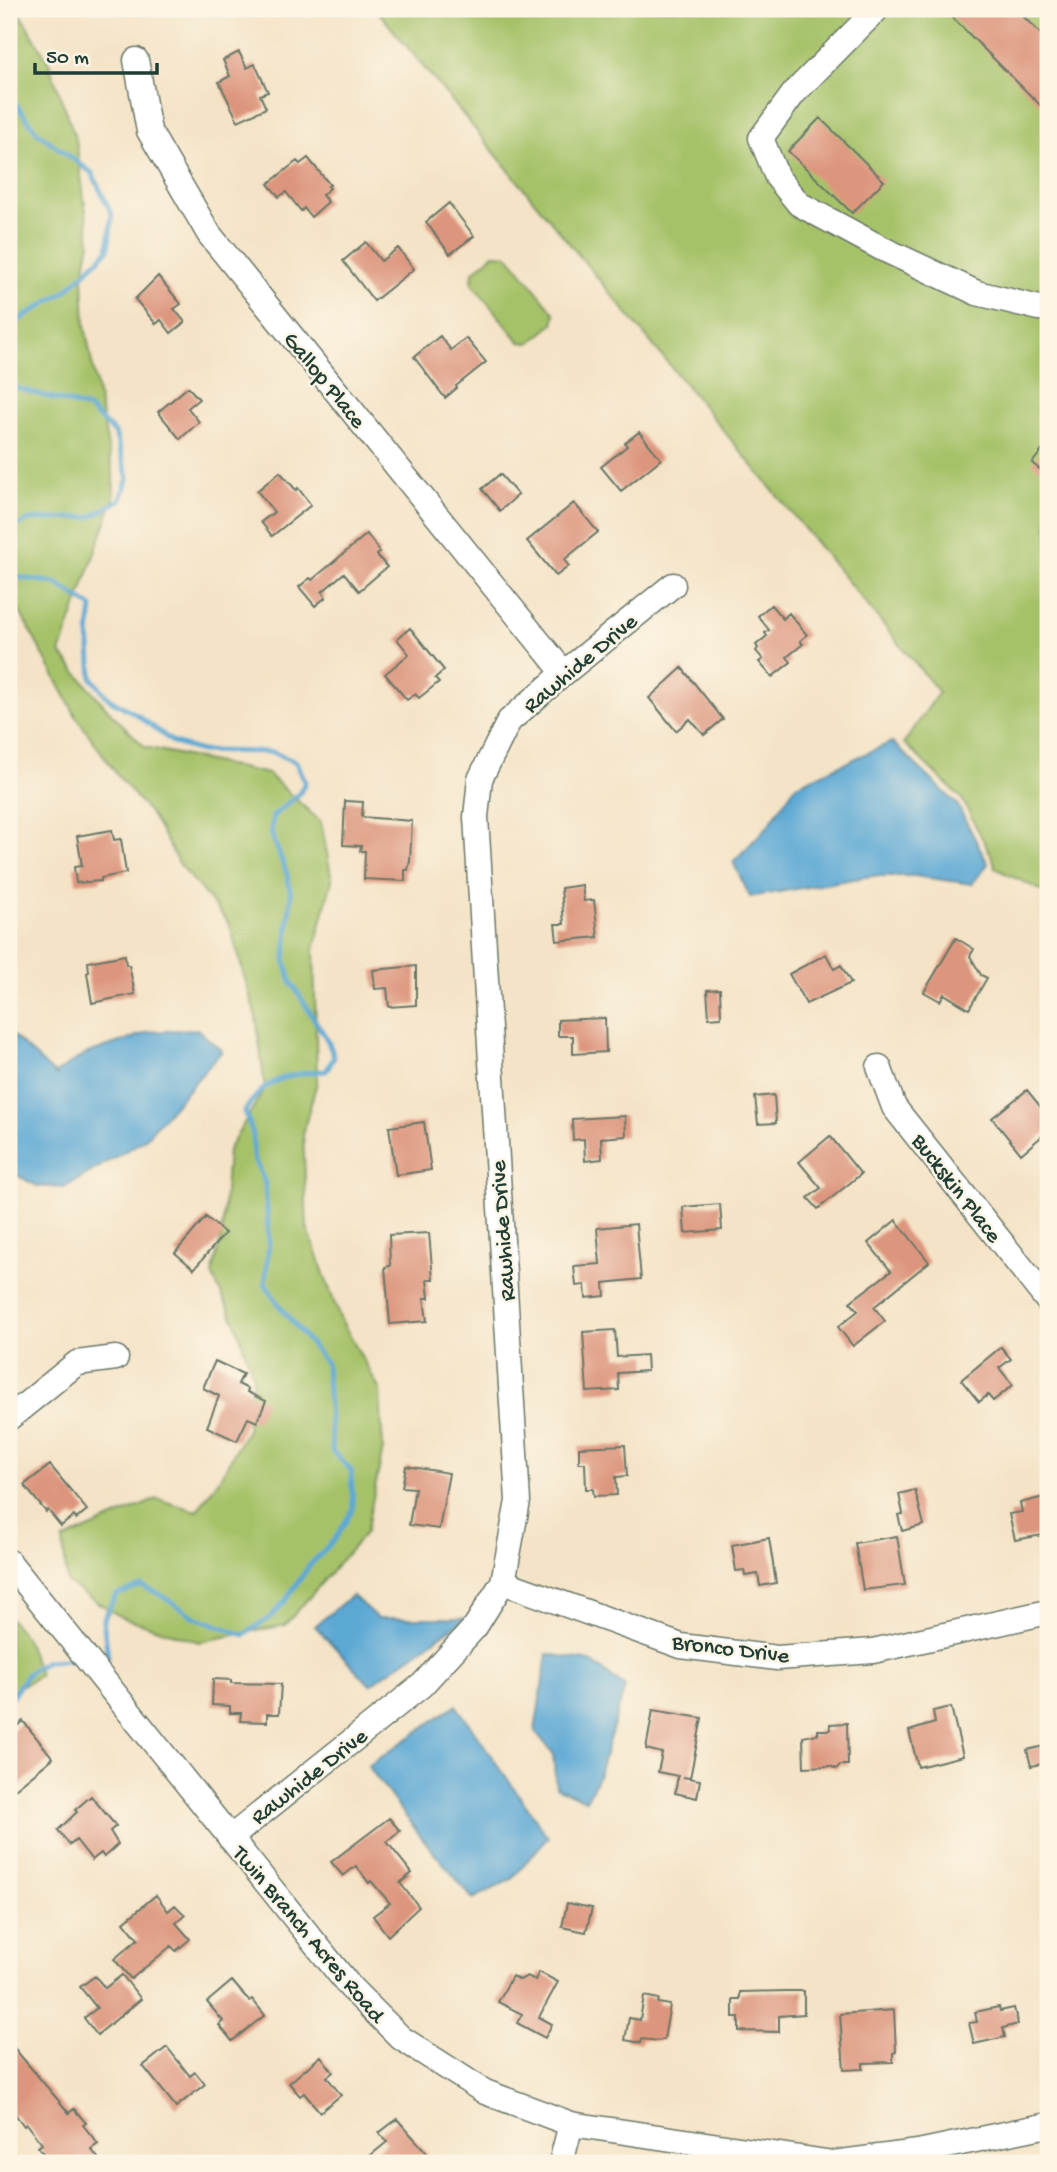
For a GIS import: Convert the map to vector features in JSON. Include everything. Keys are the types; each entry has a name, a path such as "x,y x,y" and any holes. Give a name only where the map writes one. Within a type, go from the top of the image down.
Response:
{"street":[{"path":"877,9 794,93 761,138 777,177 799,204 881,248 977,293 1048,308"},
{"name":"Gallop Place","path":"136,60 149,131 209,234 564,673"},
{"name":"Rawhide Drive","path":"230,1838 422,1685 475,1627 503,1582 518,1501 476,817 480,779 509,720 673,585"},
{"name":"Buckskin Place","path":"879,1067 894,1107 1048,1301"},
{"path":"9,1418 77,1363 116,1358"},
{"name":"Twin Branch Acres Road","path":"9,1562 351,1988 401,2038 485,2092 571,2124 833,2163 918,2152 1048,2125"},
{"name":"Bronco Drive","path":"503,1582 681,1646 777,1658 873,1651 1048,1612"},
{"path":"561,2163 571,2124"}],"green space":[{"path":"9,9 17,9 48,61 76,140 90,242 83,278 85,326 113,474 114,498 60,653 109,711 145,747 268,774 321,822 332,880 314,950 317,1082 303,1132 307,1227 340,1318 380,1390 383,1449 366,1532 285,1625 199,1642 121,1617 67,1583 63,1540 157,1499 197,1511 220,1478 247,1430 253,1376 236,1324 212,1275 222,1234 228,1150 265,1088 256,1017 229,923 180,865 152,816 118,776 77,718 20,612 9,602"},
{"path":"376,9 1048,9 1048,894 995,868 994,861 962,799 904,743 939,692"},
{"path":"494,254 508,255 555,314 553,324 530,343 520,342 472,284 473,272"},
{"path":"1048,1006 1048,1056 1041,1043 1040,1031"},
{"path":"9,1617 25,1637 40,1675 9,1693"}],"water":[{"path":"892,742 957,804 988,864 972,884 915,876 871,876 750,897 733,862 767,827 796,785"},
{"path":"197,1029 222,1051 144,1140 64,1188 37,1186 15,1174 9,1163 9,1032 58,1077 56,1073 85,1054 149,1032"},
{"path":"352,1595 377,1618 466,1618 370,1685 315,1626"},
{"path":"547,1654 590,1661 625,1687 598,1777 586,1800 556,1787 553,1753 535,1731"},
{"path":"456,1705 548,1837 512,1879 473,1899 422,1838 368,1766"}],"building":[{"path":"962,9 1016,9 1048,41 1048,113 953,18"},
{"path":"239,52 247,68 255,64 268,92 260,95 266,108 238,121 219,82 230,76 223,60"},
{"path":"820,118 884,181 852,213 788,151"},
{"path":"308,158 330,185 322,195 328,202 311,217 304,208 301,211 286,192 279,197 268,184 297,161 300,164"},
{"path":"449,203 474,236 450,254 426,222"},
{"path":"366,242 381,261 398,248 414,269 374,301 343,261"},
{"path":"158,276 181,304 174,309 185,322 171,333 161,320 156,324 135,299"},
{"path":"440,336 451,350 466,338 486,362 445,398 414,357"},
{"path":"188,387 199,399 188,408 199,422 180,439 158,412"},
{"path":"639,432 661,459 621,491 601,467 627,446 625,443"},
{"path":"1048,443 1048,476 1032,463"},
{"path":"280,472 296,490 298,488 311,505 272,536 261,522 274,512 257,491"},
{"path":"500,474 518,495 500,511 482,489"},
{"path":"574,503 598,532 564,560 569,566 556,576 527,541"},
{"path":"367,534 380,552 377,555 387,567 359,591 344,573 322,592 326,597 315,606 299,587 310,578 312,580"},
{"path":"771,605 783,619 789,613 807,635 800,641 803,644 787,657 791,662 772,677 759,662 763,659 756,651 756,645 767,636 765,633 769,630 758,616"},
{"path":"410,628 444,670 435,678 439,682 419,698 415,694 407,700 385,674 409,654 397,639"},
{"path":"682,668 723,719 704,735 690,719 676,731 649,698"},
{"path":"345,801 363,802 362,817 412,821 410,861 408,870 405,870 405,881 364,879 365,851 360,851 361,846 343,845"},
{"path":"112,830 114,840 121,839 126,873 101,878 101,881 76,883 74,867 82,866 77,836"},
{"path":"582,885 584,901 594,900 598,937 557,941 555,924 564,924 561,888"},
{"path":"956,938 974,949 970,956 981,975 987,978 969,1009 944,994 940,1001 924,992"},
{"path":"826,954 834,969 841,965 851,983 806,1004 789,974"},
{"path":"125,955 135,994 92,1003 88,962"},
{"path":"416,966 416,1005 389,1007 387,988 375,989 373,970"},
{"path":"720,989 721,1017 709,1018 707,990"},
{"path":"605,1018 606,1052 573,1054 573,1036 558,1036 558,1020"},
{"path":"1027,1090 1048,1116 1048,1131 1021,1154 992,1118"},
{"path":"774,1095 776,1123 758,1124 755,1097"},
{"path":"625,1116 626,1136 601,1138 602,1159 585,1161 584,1139 573,1140 572,1119"},
{"path":"424,1122 431,1170 396,1175 389,1127"},
{"path":"830,1136 861,1174 818,1209 808,1198 821,1188 799,1162"},
{"path":"720,1204 722,1230 685,1233 683,1207"},
{"path":"206,1217 225,1233 194,1269 175,1253"},
{"path":"896,1220 929,1262 874,1307 885,1321 853,1346 838,1327 858,1311 850,1302 891,1271 868,1243"},
{"path":"636,1224 641,1279 604,1283 605,1296 586,1298 585,1285 576,1286 574,1266 600,1264 597,1228"},
{"path":"429,1233 433,1279 427,1279 429,1298 424,1298 427,1321 390,1324 385,1267 390,1266 389,1235"},
{"path":"615,1330 617,1357 646,1355 647,1371 618,1373 619,1390 587,1392 583,1332"},
{"path":"1001,1347 1011,1359 999,1368 1013,1385 993,1401 988,1395 979,1402 961,1380"},
{"path":"215,1361 243,1374 238,1384 248,1389 247,1392 266,1401 257,1422 248,1418 237,1441 207,1427 219,1396 203,1388"},
{"path":"625,1445 627,1476 616,1477 617,1495 594,1496 593,1489 586,1489 585,1463 579,1463 579,1447"},
{"path":"50,1465 87,1510 61,1526 24,1485"},
{"path":"406,1466 449,1473 439,1529 409,1525 415,1488 402,1487"},
{"path":"915,1490 924,1525 902,1531 898,1515 903,1514 899,1494"},
{"path":"1048,1496 1048,1534 1015,1540 1009,1514 1022,1512 1020,1503"},
{"path":"897,1536 905,1585 863,1590 855,1543"},
{"path":"769,1538 776,1583 760,1586 758,1574 745,1576 744,1570 736,1571 732,1545"},
{"path":"213,1679 231,1680 231,1683 281,1684 279,1714 267,1714 267,1722 240,1721 241,1713 230,1713 230,1706 212,1705"},
{"path":"951,1707 963,1756 918,1767 909,1731 935,1723 933,1711"},
{"path":"653,1710 702,1718 690,1778 683,1777 700,1780 697,1798 675,1793 678,1776 658,1772 662,1753 646,1749"},
{"path":"23,1721 53,1758 9,1794 9,1733"},
{"path":"847,1723 848,1765 840,1765 836,1769 830,1766 804,1767 803,1737 818,1734 818,1730 830,1730 830,1724"},
{"path":"1044,1746 1047,1763 1031,1766 1027,1750"},
{"path":"91,1796 116,1826 110,1831 118,1844 104,1857 101,1853 92,1860 76,1840 70,1845 58,1830"},
{"path":"389,1818 400,1831 387,1842 412,1873 400,1883 419,1907 388,1936 373,1916 390,1903 356,1866 343,1876 331,1862"},
{"path":"156,1895 168,1911 175,1905 185,1915 176,1923 190,1939 176,1951 171,1946 131,1979 114,1959 138,1939 124,1922"},
{"path":"567,1903 592,1908 586,1932 562,1927"},
{"path":"539,1972 558,1982 539,2017 552,2024 545,2038 517,2023 522,2014 498,2002 512,1976 520,1980 527,1976 535,1980"},
{"path":"122,1975 141,1999 97,2035 84,2018 97,2008 80,1987 95,1976 105,1988"},
{"path":"232,1981 265,2015 232,2041 219,2025 223,2021 207,2002"},
{"path":"804,1991 804,2014 779,2016 779,2032 739,2031 739,2017 733,2017 733,1999 740,1999 740,1992"},
{"path":"644,1996 670,2005 664,2039 642,2039 641,2043 625,2040 629,2018 640,2020"},
{"path":"999,2007 1000,2011 1014,2008 1018,2024 1003,2028 1005,2037 974,2044 969,2023 977,2022 975,2012"},
{"path":"894,2010 896,2052 893,2053 893,2062 863,2063 863,2069 844,2070 840,2014"},
{"path":"9,2042 69,2113 74,2109 86,2123 83,2125 98,2144 91,2149 102,2163 51,2163 38,2147 42,2144 26,2124 24,2126 15,2114 9,2119"},
{"path":"167,2047 190,2076 195,2072 205,2084 176,2107 143,2066"},
{"path":"321,2056 333,2072 327,2077 341,2095 320,2112 304,2093 300,2096 289,2083"},
{"path":"397,2119 433,2163 361,2163 387,2142 379,2133"}],"waterway":[{"path":"9,95 37,132 92,173 112,215 108,250 66,291 9,326"},
{"path":"9,386 88,408 115,433 128,478 121,499 91,517 30,520 9,529"},
{"path":"9,576 56,583 92,607 89,633 92,678 109,699 136,714 174,743 201,751 272,752 296,762 305,783 299,794 273,816 271,833 287,874 291,894 285,961 291,982 328,1041 334,1057 326,1071 301,1073 270,1084 245,1111 253,1135 253,1156 265,1183 269,1241 265,1284 326,1363 332,1451 351,1470 353,1509 335,1539 309,1566 285,1601 271,1617 244,1635 195,1617 142,1586 116,1595 103,1620 108,1656 103,1657"},
{"path":"9,1701 27,1674 46,1661 70,1660"}]}
